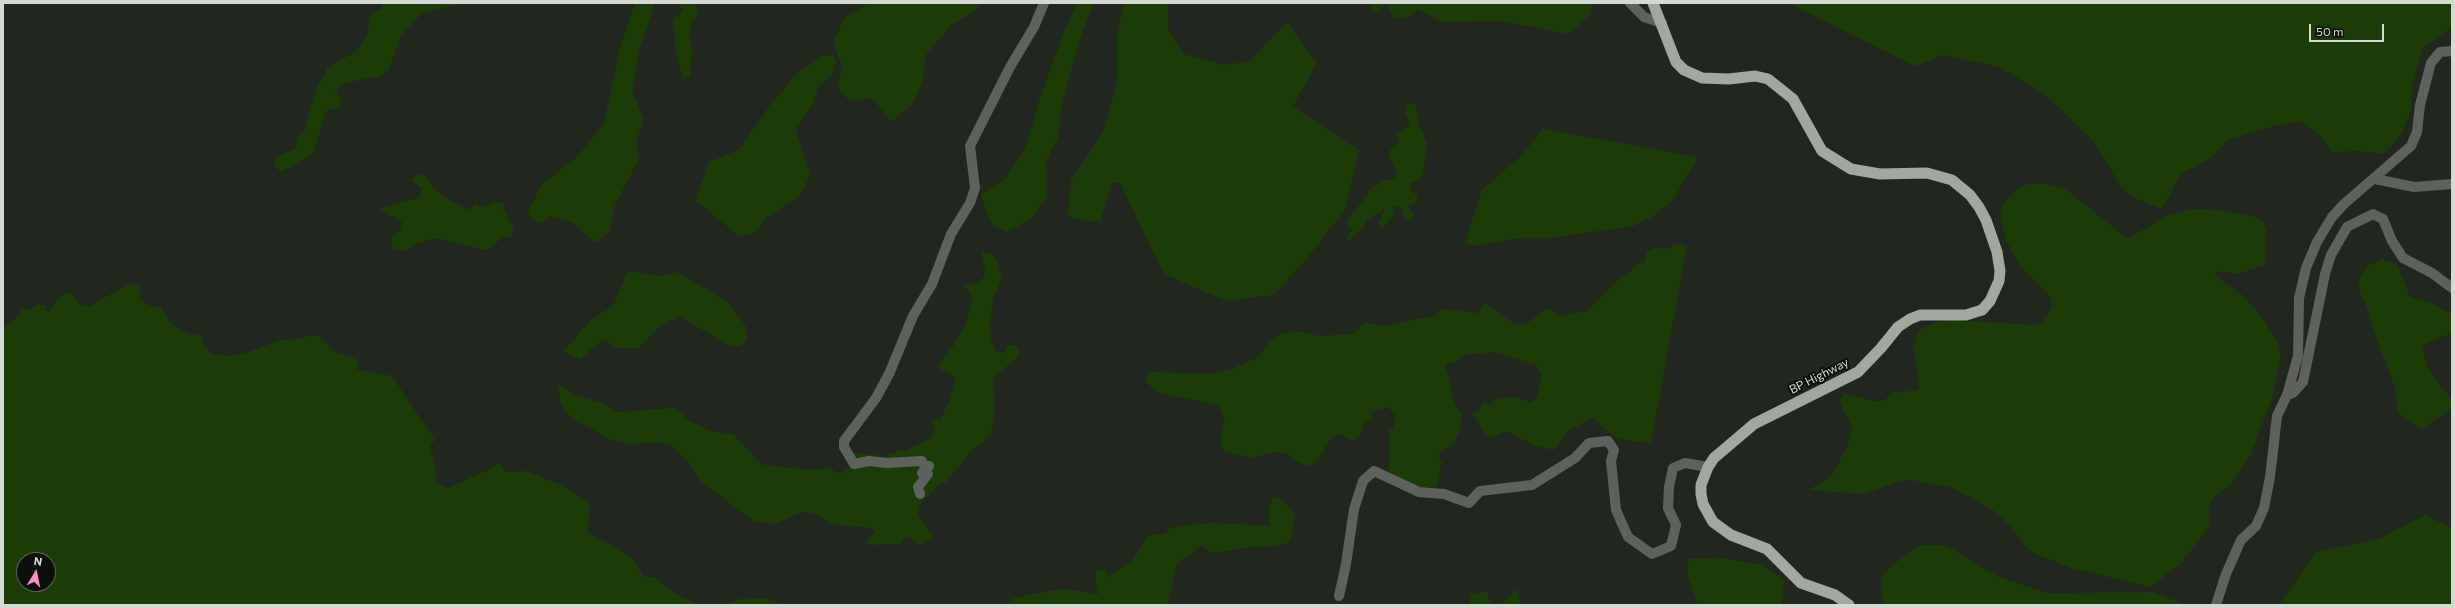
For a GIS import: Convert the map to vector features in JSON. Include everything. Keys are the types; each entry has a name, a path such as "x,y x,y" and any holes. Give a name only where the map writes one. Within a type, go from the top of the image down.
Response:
{"highway":[{"name":"BP Highway","path":"1653,3 1676,62 1684,70 1702,78 1730,79 1755,76 1768,79 1793,98 1822,151 1846,166 1860,172 1880,174 1927,173 1941,176 1961,187 1970,195 1986,220 1997,252 2000,271 1994,292 1982,310 1966,315 1920,315 1910,319 1898,327 1881,348 1858,372 1754,424 1714,458 1708,467 1701,485 1701,494 1703,504 1713,522 1731,535 1767,549 1802,583 1835,595 1849,605"}],"street":[{"path":"920,494 918,488 928,474 922,473 929,466 924,466 922,461 888,463 869,461 854,464 844,447 844,441 876,398 889,374 913,316 932,284 951,234 970,203 975,188 970,146 1010,67 1034,27 1044,3"},
{"path":"1630,3 1644,18 1662,23"},
{"path":"2216,605 2226,574 2241,540 2256,526 2264,508 2270,477 2277,416 2287,395 2298,356 2299,298 2306,268 2317,242 2332,217 2411,146 2417,132 2420,105 2430,63 2440,52 2452,50"},
{"path":"2375,178 2414,187 2452,184"},
{"path":"2287,395 2293,393 2303,382 2325,274 2331,255 2347,227 2373,214 2383,219 2392,241 2403,258 2432,273 2452,288"},
{"path":"1339,596 1346,564 1354,509 1363,480 1374,471 1418,492 1444,494 1469,503 1480,491 1532,485 1575,458 1589,443 1608,441 1614,450 1612,462 1616,510 1628,537 1652,554 1671,546 1676,525 1668,508 1669,486 1673,468 1685,463 1708,467"}],"green space":[{"path":"382,3 465,3 422,13 401,36 389,70 381,76 344,83 335,91 342,101 338,108 326,111 313,154 281,172 273,164 278,156 296,149 297,137 304,131 316,90 328,67 357,51 367,35 370,14 382,9"},
{"path":"635,3 655,3 639,51 632,91 644,120 636,142 639,159 615,205 610,230 595,243 573,223 551,216 541,224 528,216 530,207 543,183 577,157 604,123 621,44"},
{"path":"678,3 695,3 699,14 691,22 689,34 693,52 690,62 691,75 683,79 676,51 673,20 683,11"},
{"path":"869,3 982,3 972,13 951,25 925,56 923,79 914,102 892,122 872,98 850,101 838,89 842,66 833,42 845,17"},
{"path":"1077,3 1094,3 1079,41 1062,104 1058,138 1046,161 1047,197 1029,220 1007,232 992,225 980,194 1003,181 1025,150 1040,98 1063,34"},
{"path":"1124,3 1168,3 1168,29 1183,54 1225,65 1250,61 1287,22 1317,63 1293,106 1359,150 1345,209 1305,261 1273,295 1226,301 1164,274 1120,183 1112,183 1100,222 1085,221 1068,216 1071,180 1103,132 1117,82 1117,33"},
{"path":"1368,3 1592,3 1590,15 1569,34 1501,21 1442,22 1417,9 1410,16 1395,19 1386,4 1376,13"},
{"path":"1788,3 2452,3 2452,28 2423,48 2412,84 2411,110 2401,135 2384,154 2357,151 2332,152 2321,137 2301,121 2277,125 2228,140 2207,160 2181,174 2162,209 2136,199 2121,187 2094,141 2042,92 1999,67 1944,55 1915,66"},
{"path":"833,55 836,62 831,76 819,85 813,103 796,130 810,176 800,195 767,217 754,233 739,236 696,201 709,162 739,150 770,105 798,72 822,56"},
{"path":"1407,103 1416,105 1418,123 1427,143 1423,174 1416,181 1410,183 1410,190 1418,196 1415,204 1408,206 1414,216 1410,220 1403,219 1403,211 1398,206 1393,208 1394,214 1383,228 1377,226 1385,209 1366,220 1363,229 1357,232 1346,244 1347,237 1352,229 1347,227 1348,220 1373,187 1385,180 1393,180 1397,173 1388,155 1391,149 1400,142 1396,135 1404,130 1410,123 1405,115"},
{"path":"1543,129 1698,157 1674,198 1654,216 1633,226 1550,238 1518,238 1476,246 1465,243 1482,190 1522,155"},
{"path":"416,174 425,176 433,187 446,198 469,210 476,204 483,208 493,202 505,203 503,209 514,229 511,237 504,237 486,250 436,238 418,243 406,251 394,249 390,240 400,230 402,222 379,209 420,197 422,188 411,181"},
{"path":"2041,183 2066,189 2128,239 2166,216 2192,209 2219,210 2255,217 2263,222 2266,230 2265,265 2237,274 2217,271 2215,276 2244,296 2262,317 2277,340 2281,356 2272,398 2250,456 2234,481 2210,501 2209,527 2181,563 2150,587 2072,568 2035,554 2027,548 2010,526 1993,510 1951,487 1911,480 1900,481 1865,494 1808,490 1831,477 1848,445 1852,427 1839,401 1844,393 1877,402 1886,399 1892,393 1918,390 1919,379 1913,348 1918,331 1934,323 1954,320 2033,325 2042,322 2052,306 2050,297 2018,263 2006,240 2000,216 2004,203 2016,190 2023,185"},
{"path":"1676,244 1687,245 1651,443 1619,439 1603,428 1594,417 1568,431 1554,450 1535,446 1509,432 1501,433 1491,438 1484,432 1472,414 1478,411 1485,401 1488,406 1498,398 1516,397 1531,403 1537,396 1542,374 1535,364 1493,352 1463,355 1455,364 1448,362 1445,367 1449,377 1450,389 1455,406 1462,412 1461,428 1453,445 1440,453 1438,457 1442,462 1436,487 1420,487 1404,482 1389,472 1390,439 1387,429 1394,430 1395,415 1388,407 1371,412 1372,419 1363,424 1361,435 1352,440 1339,434 1333,436 1316,462 1309,466 1296,461 1289,454 1277,452 1261,455 1255,459 1223,451 1220,439 1225,419 1218,405 1156,392 1145,380 1149,372 1209,374 1232,369 1258,357 1271,340 1283,333 1305,332 1319,336 1353,334 1365,323 1386,326 1416,319 1436,317 1440,309 1479,313 1485,303 1516,325 1529,322 1549,308 1561,316 1587,311 1617,281 1630,273 1634,265 1644,263 1647,252 1655,248 1667,249"},
{"path":"981,251 992,254 998,263 1002,279 993,297 990,323 991,341 997,352 1005,353 1007,346 1016,345 1019,349 1019,353 1017,358 997,374 993,381 995,407 991,435 972,450 946,482 938,485 920,504 918,513 920,519 934,536 921,545 906,536 901,544 869,545 867,541 875,531 871,528 835,525 813,513 803,512 774,524 755,522 700,481 691,465 672,446 659,442 629,444 605,438 593,429 578,423 565,411 560,400 558,384 576,395 605,404 618,412 673,408 689,421 711,431 733,434 761,464 813,470 829,468 840,474 854,464 849,456 854,453 877,455 882,459 888,453 894,454 899,449 904,451 931,438 935,428 931,421 935,418 940,420 949,402 956,378 940,369 940,364 954,345 966,322 973,298 964,285 977,283 985,276 985,267"},
{"path":"2382,259 2397,264 2410,297 2431,303 2452,314 2452,333 2421,345 2429,370 2452,400 2452,408 2422,429 2397,412 2396,391 2371,323 2367,307 2360,292 2359,281 2367,266"},
{"path":"628,271 659,276 678,272 728,302 747,328 747,341 740,346 730,346 679,316 658,328 638,348 618,348 603,339 580,359 563,351 591,320 613,306"},
{"path":"127,285 140,285 139,299 151,306 161,308 171,323 183,331 196,336 200,333 204,338 201,343 212,354 227,356 246,353 281,340 297,339 313,335 319,336 335,352 356,359 359,362 356,368 359,370 392,376 435,440 430,446 437,474 434,482 448,488 492,468 500,462 506,472 526,471 562,485 590,503 588,532 633,558 644,577 654,577 674,593 700,605 3,605 3,328 20,315 21,308 27,310 40,304 46,306 45,310 49,311 60,297 66,293 73,293 76,301 82,305 90,306"},
{"path":"1273,497 1282,499 1295,514 1290,542 1271,547 1251,547 1211,553 1202,545 1177,564 1168,605 1006,605 1012,599 1030,594 1064,589 1099,594 1095,579 1096,571 1106,569 1107,578 1132,560 1149,535 1164,534 1172,527 1213,523 1271,526 1268,512"},
{"path":"2425,515 2452,528 2452,605 2279,605 2316,552 2379,539"},
{"path":"1919,545 1945,545 1997,576 2047,593 2152,592 2187,605 1883,605 1881,584 1883,575 1889,568"},
{"path":"1722,558 1763,565 1784,581 1782,605 1698,605 1687,573 1689,559"},
{"path":"1514,590 1519,592 1520,605 1471,605 1469,594 1487,591 1490,601 1496,604 1504,602"},
{"path":"744,598 769,599 786,605 724,605"}]}
